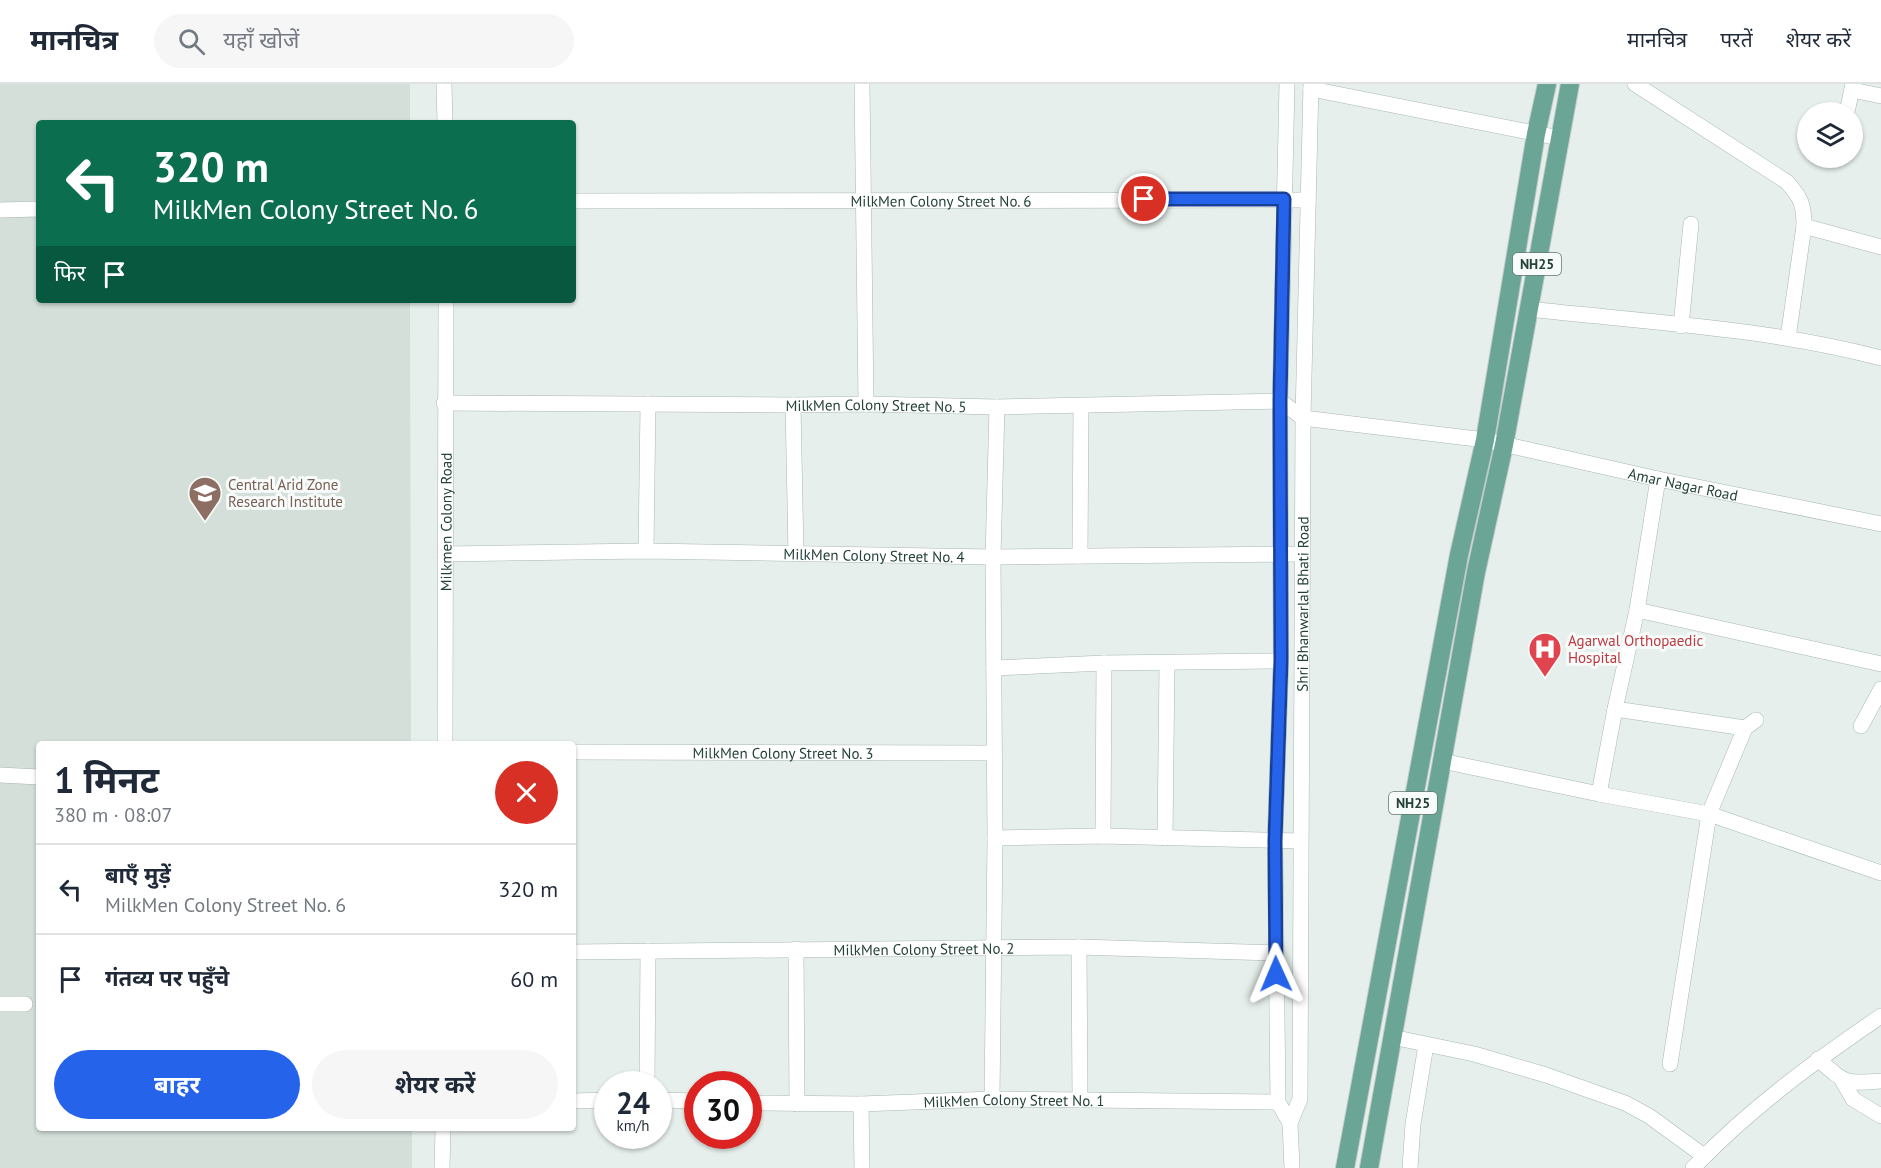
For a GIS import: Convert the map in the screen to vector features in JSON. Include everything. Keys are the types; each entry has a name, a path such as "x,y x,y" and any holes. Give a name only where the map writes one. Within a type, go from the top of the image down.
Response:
{"main road":[{"name":"NH25","path":"1345,1168 1459,555 1485,440 1536,134 1547,84"},
{"name":"NH25","path":"1369,1168 1411,1041 1443,761 1476,572 1504,444 1570,84"}],"street":[{"path":"444,84 446,120"},
{"path":"862,84 866,404"},
{"name":"Shri Bhanwarlal Bhati Road","path":"1287,84 1280,401 1281,660 1275,841 1278,1101 1290,1124"},
{"path":"1635,84 1787,182 1799,197 1804,209 1804,226 1788,338"},
{"path":"1311,86 1560,138"},
{"name":"Shri Bhanwarlal Bhati Road","path":"1292,1168 1290,1124 1300,1099 1303,417 1311,86"},
{"path":"1849,102 1852,87 1881,96"},
{"name":"MilkMen Colony Street No. 6","path":"576,201 1308,200"},
{"path":"0,210 36,209"},
{"path":"1681,326 1691,224"},
{"path":"1804,226 1881,247"},
{"name":"Milkmen Colony Road","path":"445,741 446,303"},
{"path":"1529,309 1788,338 1844,348 1881,358"},
{"path":"1280,401 1303,417"},
{"name":"MilkMen Colony Street No. 5","path":"444,403 1081,406 1280,401"},
{"path":"646,551 648,404"},
{"path":"793,405 796,554"},
{"path":"993,1099 995,838 993,557 997,406"},
{"path":"1080,556 1081,406"},
{"name":"Amar Nagar Road","path":"1303,417 1485,440 1658,479 1881,524"},
{"path":"1599,794 1637,610 1658,479"},
{"name":"MilkMen Colony Street No. 4","path":"445,554 646,551 993,557 1302,554"},
{"path":"1637,610 1881,664"},
{"path":"994,668 1104,663 1281,660"},
{"path":"1103,836 1104,663"},
{"path":"1165,838 1167,663"},
{"path":"1861,726 1881,689"},
{"path":"1615,709 1750,724 1709,814 1670,1064"},
{"name":"MilkMen Colony Street No. 3","path":"576,752 994,753"},
{"path":"1443,761 1599,794 1709,814 1881,873"},
{"path":"0,775 36,777"},
{"path":"995,838 1103,836 1300,841"},
{"path":"1079,947 1080,1100"},
{"name":"MilkMen Colony Street No. 2","path":"576,952 1079,947 1276,953"},
{"path":"796,949 797,1104"},
{"path":"647,1071 648,951"},
{"path":"0,1004 26,1004"},
{"path":"1693,1168 1746,1117 1818,1059 1881,1016"},
{"path":"1410,1168 1413,1124 1411,1041 1474,1054 1546,1075 1625,1103 1649,1116 1704,1156"},
{"path":"1818,1059 1842,1080 1853,1099 1881,1116"},
{"path":"1842,1080 1861,1083 1881,1081"},
{"name":"MilkMen Colony Street No. 1","path":"762,1103 861,1104 993,1099 1278,1101"},
{"path":"576,1101 594,1100"},
{"path":"861,1104 862,1168"},
{"path":"442,1168 443,1131"}],"shaded area":[{"name":"Central Arid Zone Research Institute","path":"0,84 410,84 410,120 36,120 36,303 410,303 411,741 36,741 36,1131 412,1131 412,1168 0,1168"}],"place":[{"name":"Central Arid Zone Research Institute","path":"205,522"},
{"name":"Agarwal Orthopaedic Hospital","path":"1545,678"}],"route":[{"path":"1144,199 1284,199 1279,554 1281,660 1275,841 1276,974"}]}
